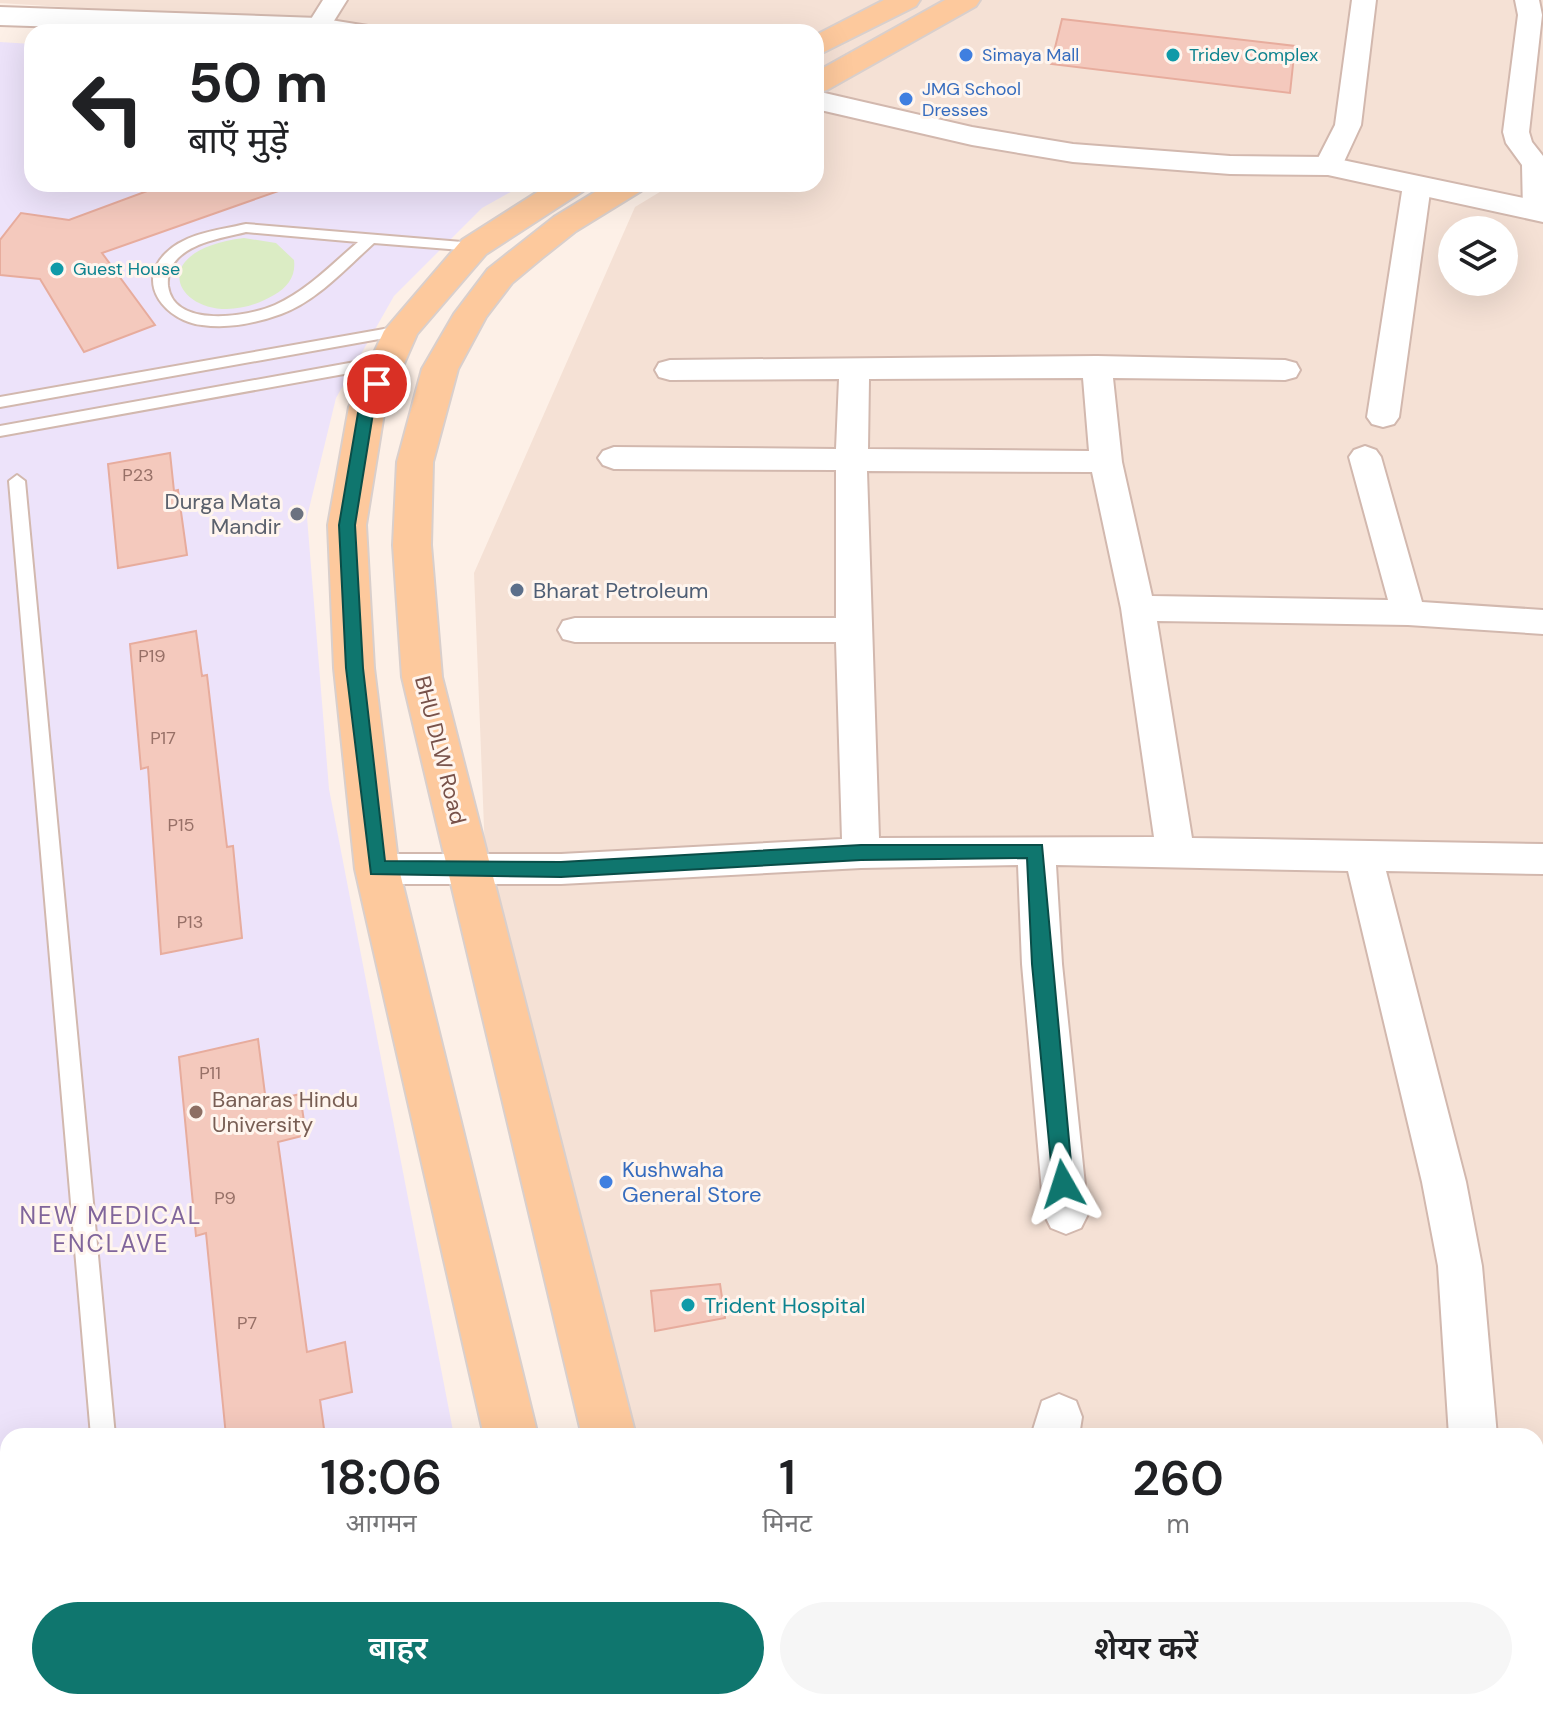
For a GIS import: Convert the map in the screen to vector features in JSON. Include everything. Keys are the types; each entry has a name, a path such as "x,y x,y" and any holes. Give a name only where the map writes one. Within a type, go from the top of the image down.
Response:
{"main road":[{"path":"824,43 906,0"},
{"path":"824,80 966,0"},
{"path":"509,1428 377,869 354,668 347,525 367,407 394,346 474,247 560,192"},
{"name":"BHU DLW Road","path":"607,1428 422,677 412,545 415,462 440,369 471,314 500,276 565,224 617,192"}],"street":[{"path":"320,24 335,0"},
{"path":"1328,166 1348,125 1364,0"},
{"path":"824,102 972,136 1073,153 1230,165 1328,166 1540,211 1535,164 1519,143 1516,132 1529,26 1527,0"},
{"path":"0,16 231,24"},
{"path":"1383,417 1417,185"},
{"path":"1097,366 1106,462 1138,608 1175,852"},
{"path":"670,370 854,371 1097,366 1285,370"},
{"path":"854,371 850,458 852,630 861,853"},
{"path":"1365,457 1408,613"},
{"path":"614,458 1106,462"},
{"path":"1138,608 1408,613 1543,622"},
{"path":"575,630 852,630"},
{"path":"377,869 561,869 861,853 1036,850 1543,859"},
{"path":"1036,850 1042,964 1066,1214"},
{"path":"1363,856 1444,1182 1460,1266 1472,1428"}],"lane":[{"path":"370,239 300,296 280,309 255,318 205,321 183,315 168,306 159,292 157,278 164,263 187,244 220,231 246,228 474,247"},
{"path":"0,402 394,346"},
{"path":"0,431 394,346"},
{"path":"28,397 33,425"},
{"path":"17,481 102,1428"}],"shaded area":[{"path":"0,0 1543,0 1543,1428 611,1428 488,929 474,573 635,207 660,192 824,192 824,92 835,85 824,83 824,24 335,24 0,3"},
{"name":"Banaras Hindu University","path":"0,42 24,44 24,192 511,192 482,208 394,296 336,398 307,517 329,789 452,1428 0,1428"}],"green space":[{"path":"244,238 276,243 294,260 290,280 274,295 245,307 218,308 197,302 184,290 179,275 187,260 208,247"}],"building":[{"name":"Tridev Complex","path":"1062,19 1295,46 1290,93 1051,64"},
{"name":"Guest House","path":"144,192 275,192 102,253 155,325 84,352 40,279 0,275 0,240 21,213 69,220"},
{"path":"170,453 187,555 118,568 108,464"},
{"path":"196,631 202,676 207,675 227,847 233,846 242,938 161,954 148,767 141,769 130,644"},
{"path":"258,1039 266,1102 300,1094 306,1135 278,1142 307,1352 345,1342 352,1392 320,1400 324,1428 225,1428 206,1233 196,1236 179,1057"},
{"name":"Trident Hospital","path":"720,1284 725,1318 655,1331 651,1291"}],"place":[{"name":"Simaya Mall","path":"966,55"},
{"name":"Tridev Complex","path":"1173,55"},
{"name":"JMG School Dresses","path":"906,99"},
{"name":"Guest House","path":"57,269"},
{"name":"Durga Mata Mandir","path":"297,514"},
{"name":"Bharat Petroleum","path":"517,590"},
{"name":"Banaras Hindu University","path":"196,1112"},
{"name":"Kushwaha General Store","path":"606,1182"},
{"name":"Trident Hospital","path":"688,1305"}],"district":[{"name":"NEW MEDICAL ENCLAVE","path":"111,1230"}],"route":[{"path":"377,384 367,407 347,525 354,668 377,869 561,869 861,853 1036,850 1042,964 1063,1184"}]}
